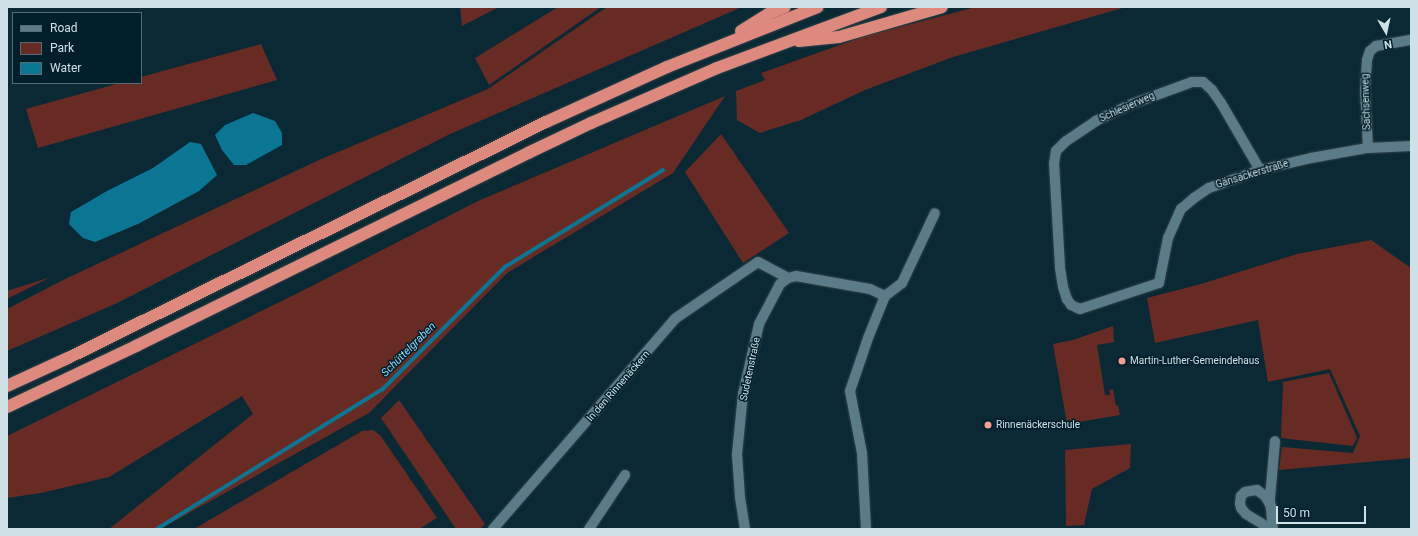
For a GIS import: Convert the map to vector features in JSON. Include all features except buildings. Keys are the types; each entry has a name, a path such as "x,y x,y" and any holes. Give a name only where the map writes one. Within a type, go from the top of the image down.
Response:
{"highway":[{"path":"713,48 768,14 785,7"},
{"path":"7,386 546,122 660,70 818,7"},
{"path":"7,406 136,346 528,152 717,68 881,7"},
{"path":"782,43 839,37 942,7"}],"street":[{"name":"Sachsenweg","path":"1368,148 1365,89 1367,60 1370,51 1376,46 1411,40"},
{"name":"Schlesierweg","path":"1067,299 1062,287 1060,268 1054,163 1056,151 1066,141 1096,121 1132,104 1192,82 1203,82 1212,90 1221,103 1260,170"},
{"name":"Gänsäckerstraße","path":"1067,299 1071,305 1080,309 1159,283 1168,238 1181,209 1209,188 1260,170 1310,158 1368,148 1411,146"},
{"path":"866,529 862,453 850,391 868,338 885,296 902,284 935,213"},
{"name":"In den Rinnenäckern","path":"493,529 676,318 758,262 788,278"},
{"path":"788,278 796,276 848,284 870,289 885,296"},
{"name":"Sudetenstraße","path":"745,529 740,497 737,454 743,394 759,324 780,284 788,278"},
{"path":"1272,529 1270,506 1275,441"},
{"path":"589,529 625,475"},
{"path":"1270,506 1265,496 1257,490 1246,492 1241,496 1241,508 1246,514 1272,529"}],"green space":[{"path":"460,7 499,7 462,26"},
{"path":"558,7 601,7 489,85 475,58"},
{"path":"607,7 742,7 450,134 115,304 7,351 7,309 63,280 319,160 488,89"},
{"path":"976,7 1126,7 953,57 865,90 801,120 760,133 737,120 736,91 765,80 761,73 865,36"},
{"path":"261,44 277,80 38,148 26,109 116,84 142,84 142,77"},
{"path":"725,96 673,173 507,273 369,413 160,529 109,529 253,414 242,396 109,477 41,493 7,498 7,436 298,293 478,201"},
{"path":"721,134 789,233 743,263 685,172"},
{"path":"1371,240 1411,268 1411,458 1279,470 1282,447 1353,453 1360,436 1330,369 1268,382 1258,320 1155,343 1147,298 1201,284 1297,254"},
{"path":"51,277 7,299 7,291"},
{"path":"1113,326 1114,342 1097,345 1105,395 1110,395 1109,390 1113,389 1116,406 1118,405 1120,415 1067,424 1053,344 1073,340"},
{"path":"1329,373 1357,438 1353,446 1281,438 1283,382"},
{"path":"399,400 485,524 480,529 456,529 381,418"},
{"path":"373,430 380,435 437,518 419,529 194,529 362,431"},
{"path":"1131,444 1130,468 1092,489 1084,525 1066,526 1065,450"}],"water":[{"path":"253,113 275,121 282,133 282,145 246,165 234,165 222,150 215,135 225,125"},
{"path":"190,142 201,144 217,175 199,191 138,224 95,242 83,238 69,224 71,212 107,191 153,168"}],"waterway":[{"name":"Schüttelgraben","path":"157,529 383,389 505,267 663,170"}],"place":[{"name":"Martin-Luther-Gemeindehaus","path":"1122,361"},
{"name":"Rinnenäckerschule","path":"988,425"}]}
